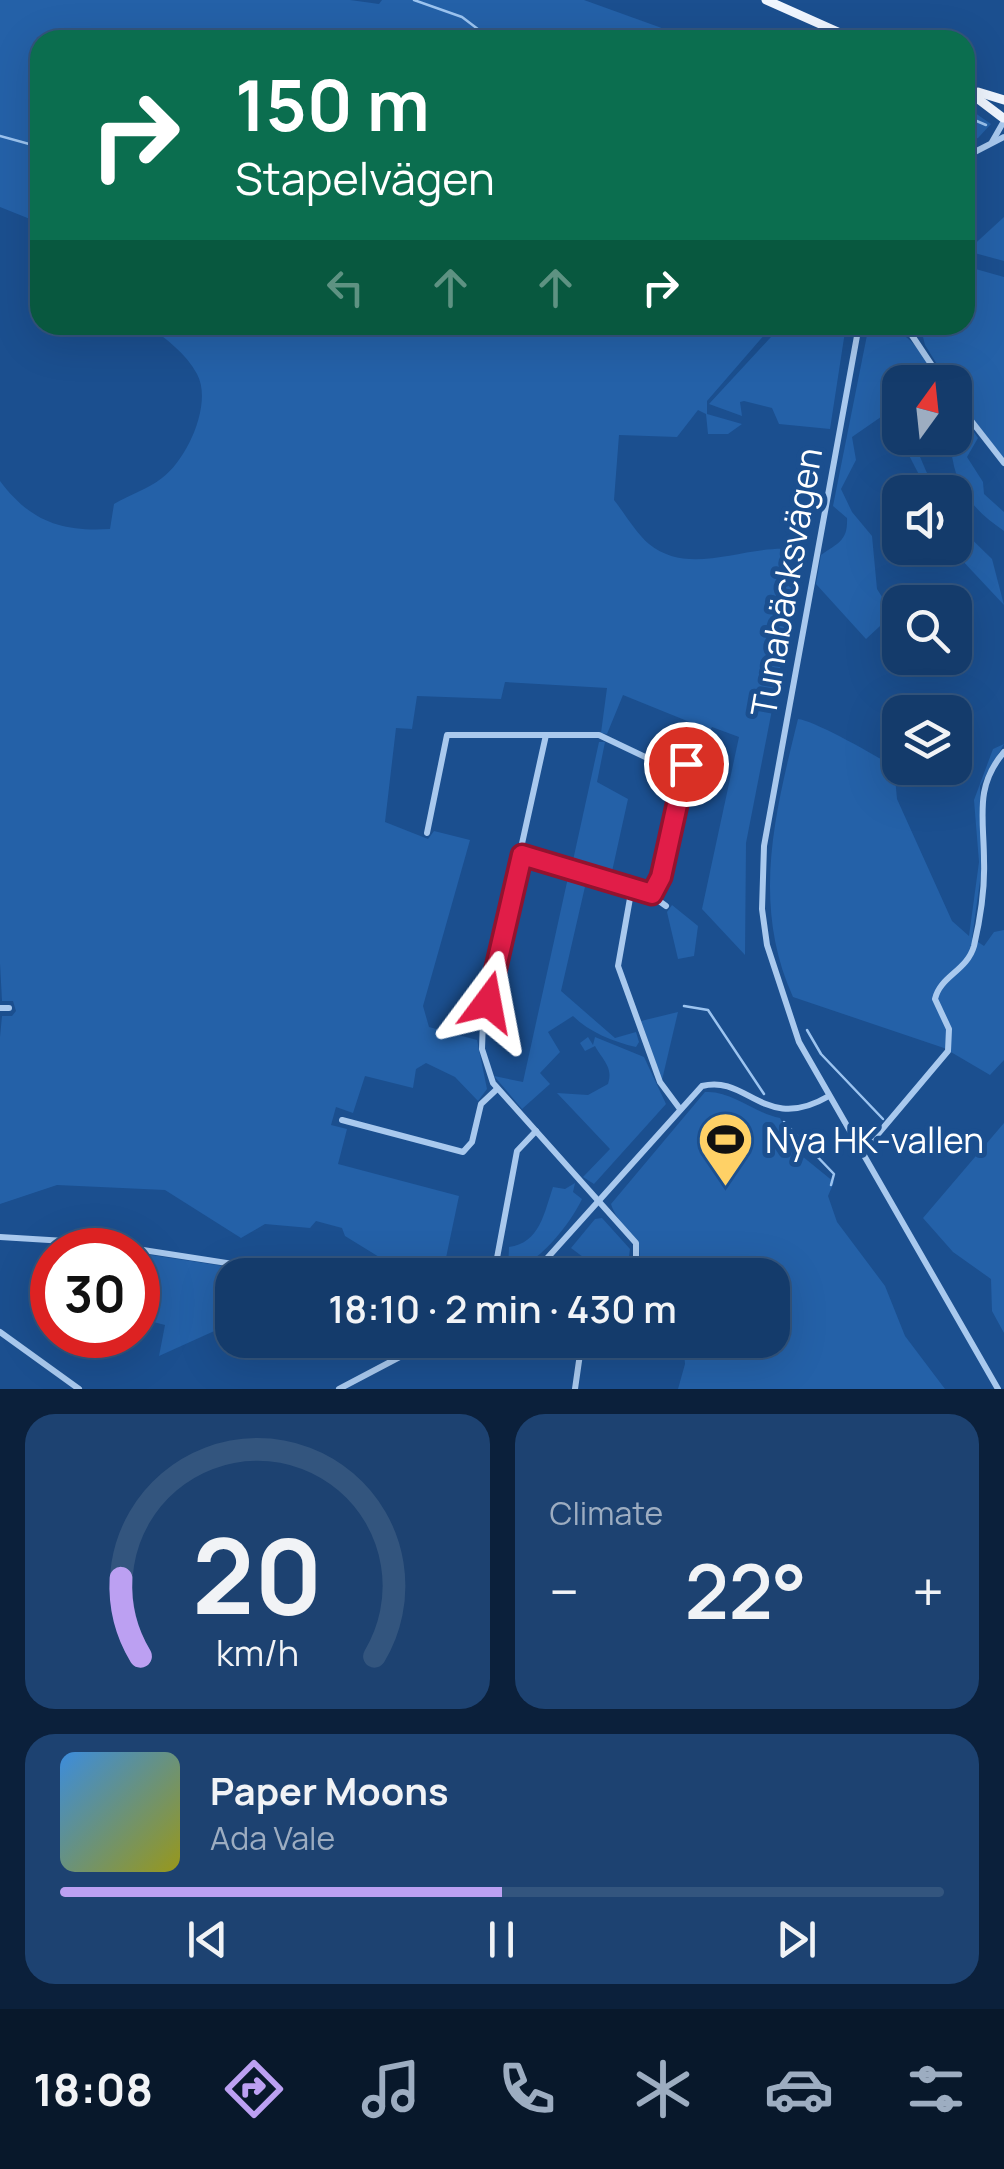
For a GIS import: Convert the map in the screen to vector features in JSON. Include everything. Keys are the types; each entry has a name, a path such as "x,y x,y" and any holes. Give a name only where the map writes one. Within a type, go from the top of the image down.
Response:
{"main road":[{"path":"766,0 834,30"},
{"path":"975,92 1004,104 1004,120"},
{"path":"975,96 1004,120"}],"street":[{"path":"990,146 1004,120"},
{"path":"975,152 1004,137"},
{"name":"Tunabäcksvägen","path":"857,335 771,800 762,881 766,945 778,988 828,1096 998,1389"},
{"path":"913,335 931,365"},
{"path":"972,422 1004,464"},
{"path":"427,833 447,735 610,738 683,775"},
{"path":"546,735 481,1035 487,1071 498,1089 636,1243 635,1258"},
{"path":"652,894 661,877 683,775 693,750"},
{"path":"862,1153 948,1051 949,1029 935,1000 941,985 964,969 975,942 984,864 981,799 988,774 1004,752"},
{"path":"522,855 652,894 666,906"},
{"path":"632,887 618,966 660,1082 680,1108"},
{"path":"548,1258 602,1202 696,1090 708,1084 723,1086 778,1110 799,1109 828,1096"},
{"path":"342,1120 463,1152 472,1142 481,1104 498,1089"},
{"path":"497,1258 517,1151 536,1131"},
{"path":"0,1237 98,1243 215,1261"},
{"path":"0,1332 77,1388"},
{"path":"340,1389 398,1358"},
{"path":"575,1389 579,1358"},
{"path":"64,1389 77,1388"}],"shaded area":[{"path":"0,0 350,0 379,4 382,0 584,0 667,30 30,30 30,219 0,207"},
{"path":"975,113 991,124 975,138"},
{"path":"1004,217 1004,261 975,253 975,244"},
{"path":"975,269 1004,277 1004,459 972,418 972,365 937,365 922,335 975,335"},
{"path":"160,335 764,335 707,401 707,414 742,424 728,434 708,434 706,414 698,410 677,437 619,435 614,500 644,540 666,554 704,559 764,550 803,551 746,843 745,955 702,909 739,737 712,727 698,751 691,748 702,727 623,695 607,734 601,733 607,688 505,682 501,699 417,696 412,729 396,728 385,822 428,839 434,831 470,840 423,1006 429,1027 477,1040 487,1089 478,1101 455,1077 426,1063 416,1069 413,1088 365,1076 353,1113 336,1107 331,1125 347,1129 338,1164 459,1196 446,1258 381,1258 345,1236 342,1228 316,1221 310,1228 265,1224 241,1238 165,1190 57,1185 0,1204 0,1037 2,1016 12,1016 16,1011 13,1001 2,1001 0,963 0,481 23,506 48,521 76,528 110,529 114,504 171,470 195,430 201,386 187,359"},
{"path":"773,335 844,335 830,429 779,424 772,408 744,401 740,402 742,416 709,404"},
{"path":"867,335 904,335 928,365 882,365 882,416 852,437 856,460 841,489 852,512 872,536 877,589 882,597 882,624 866,639 816,584 821,555 841,541 847,518 833,506"},
{"path":"909,455 919,455 928,475 919,475"},
{"path":"952,455 968,455 983,482 984,494 1004,512 1004,531 974,506 972,475 956,475"},
{"path":"972,540 992,559 1004,605 966,565 972,565"},
{"path":"798,719 882,760 882,785 896,785 897,799 952,921 969,936 979,862 974,800 993,749 1004,744 980,786 981,874 972,938 984,946 994,932 1004,930 1004,1060 990,1075 944,1048 793,997 780,962 770,893 771,858"},
{"path":"599,742 605,742 597,782 628,799 611,876 572,865"},
{"path":"569,873 587,878 561,991 615,1038 636,1032 639,1042 636,1047 611,1039 573,1016 548,1032 560,1052 540,1073 550,1084 522,1109 494,1076 523,1082"},
{"path":"672,905 698,926 694,956 678,959 667,912"},
{"path":"678,1012 662,1080 641,1021"},
{"path":"588,1037 593,1045 595,1037 644,1057 666,1104 594,1184 583,1177 610,1149 557,1093 588,1095 608,1084 608,1068 595,1046 585,1051 580,1043"},
{"path":"705,1092 724,1095 780,1118 797,1152 834,1182 828,1196 837,1222 885,1286 905,1336 945,1389 678,1389 684,1358 790,1358 790,1258 639,1258 634,1238 611,1204"},
{"path":"1004,1123 1004,1333 992,1311 991,1279 953,1252 923,1218"},
{"path":"575,1183 573,1192 582,1199 561,1232 535,1258 509,1258 509,1247 528,1240 534,1233 553,1187 565,1189"},
{"path":"602,1218 630,1249 629,1258 584,1258 571,1248 595,1219"},
{"path":"160,1256 215,1265 215,1331 160,1356 165,1325 160,1324"}],"waterway":[{"path":"414,0 462,17 479,30"},
{"path":"975,120 986,125"},
{"path":"0,136 30,144"},
{"path":"684,1006 708,1010 764,1094"},
{"path":"807,1030 821,1054 883,1119"},
{"path":"784,1122 834,1174 831,1185"}],"place":[{"name":"Nya HK-vallen","path":"726,1189"}],"route":[{"path":"488,1002 522,855 652,894 661,877 686,764"}]}
